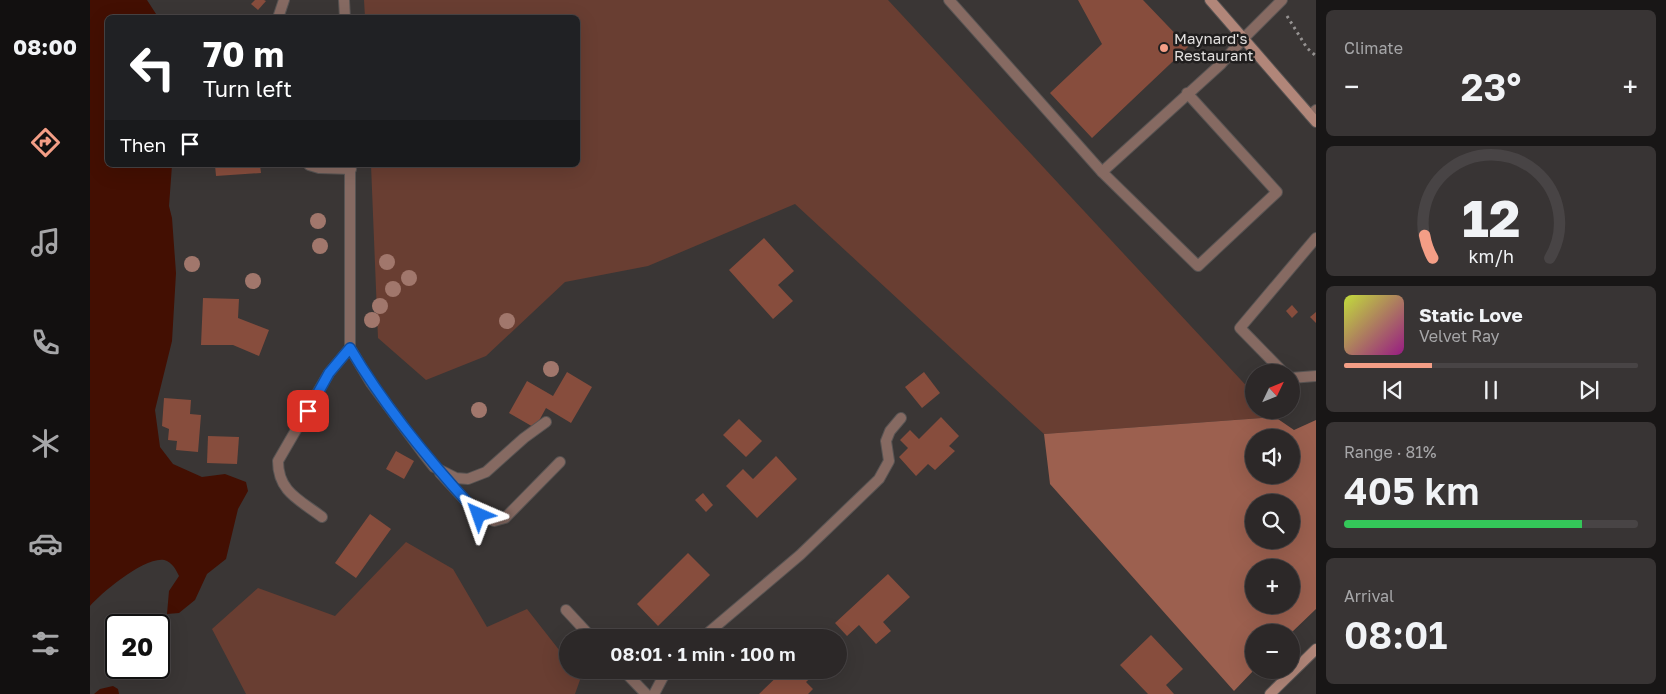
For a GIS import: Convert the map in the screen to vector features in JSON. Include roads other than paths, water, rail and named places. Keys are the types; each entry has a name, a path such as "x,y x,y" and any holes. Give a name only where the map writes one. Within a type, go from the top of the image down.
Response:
{"main road":[{"path":"1210,0 1314,116"},
{"path":"1270,694 1316,649"}],"street":[{"path":"279,15 284,0"},
{"path":"344,0 345,15"},
{"path":"949,0 1102,172 1198,266 1277,192 1187,93"},
{"path":"1102,172 1221,64 1243,38 1282,0"},
{"path":"316,167 350,167 350,348 371,383 434,467 479,515 494,521 505,518 560,462"},
{"path":"1275,364 1240,328 1316,238"},
{"path":"322,517 285,489 278,473 278,461 329,373 350,348"},
{"path":"1300,377 1316,376"},
{"path":"712,629 800,554 879,479 889,461 886,441 890,431 901,418"},
{"path":"434,467 456,478 468,479 478,476 493,467 524,438 546,422"},
{"path":"566,610 584,629"},
{"path":"632,679 646,694"},
{"path":"654,694 662,679"}],"place":[{"name":"Maynard's Restaurant","path":"1164,48"}]}
